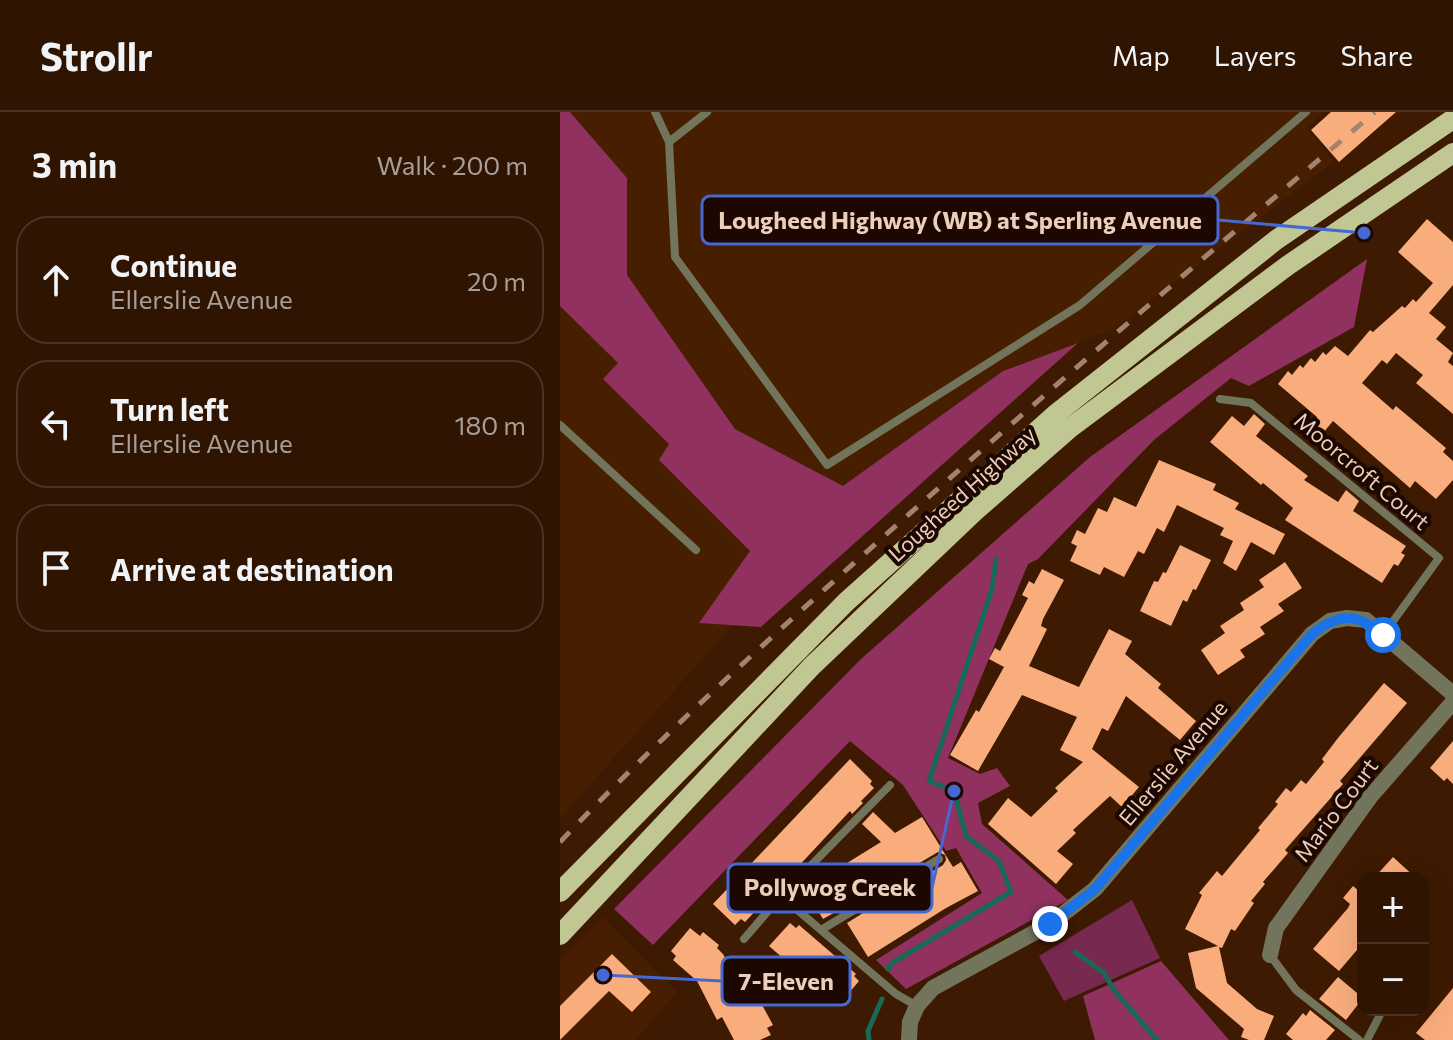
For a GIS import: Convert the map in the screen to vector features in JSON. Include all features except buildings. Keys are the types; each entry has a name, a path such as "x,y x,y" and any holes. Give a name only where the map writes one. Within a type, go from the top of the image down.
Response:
{"main road":[{"path":"1425,136 1449,112"},
{"name":"Lougheed Highway","path":"560,892 846,602 1057,413 1276,240 1453,119"},
{"name":"Lougheed Highway","path":"560,935 812,666 974,512 1083,418 1287,266 1453,153"}],"street":[{"name":"Ellerslie Avenue","path":"917,1006 933,988 1050,924 1095,889 1321,627 1330,621 1347,618 1366,620 1453,694"},
{"name":"Mario Court","path":"1270,955 1276,928 1370,797 1453,702"},
{"path":"909,1040 910,1022 917,1006"}],"lane":[{"path":"655,112 669,142 675,257 827,465 1080,305 1306,112"},
{"path":"669,142 707,112"},
{"name":"Moorcroft Court","path":"1220,399 1251,403 1439,558 1383,635"},
{"path":"560,425 696,550"},
{"path":"744,939 781,896 890,785"},
{"path":"821,930 939,859"},
{"path":"781,896 896,994 917,1006"},
{"path":"1270,955 1296,990 1359,1040"},
{"path":"1367,1040 1379,1016"}],"shaded area":[{"path":"560,112 1325,112 1307,128 1334,162 1112,330 1003,371 885,456 560,818"},
{"path":"560,112 570,112 627,178 627,275 735,429 843,486 1003,371 1078,343 761,627 699,623 750,551 659,460 669,444 603,379 618,363 560,306"},
{"path":"1367,259 1354,327 1249,386 1231,378 1154,440 1038,559 1028,564 948,758 980,774 997,768 1010,786 978,803 982,824 1068,900 906,989 876,960 982,893 956,848 946,851 903,785 850,741 653,945 614,909 861,659 1090,457"},
{"path":"1132,900 1160,958 1064,1001 1039,956"},
{"path":"602,917 677,992 636,1040 560,1040 560,961"},
{"path":"1161,961 1229,1040 1095,1040 1083,996"}],"waterway":[{"path":"888,969 892,963 1011,892 999,861 966,836 954,791 929,781 992,589 996,559"},
{"path":"1075,952 1104,973 1114,990 1157,1040"},
{"path":"869,1040 868,1031 882,999"}],"railway":[{"path":"560,842 677,725 840,576 1065,377 1375,112"}],"place":[{"name":"Lougheed Highway (WB) at Sperling Avenue","path":"1364,233"},
{"name":"Pollywog Creek","path":"954,791"},
{"name":"7-Eleven","path":"603,975"}],"route":[{"path":"1050,924 1095,889 1312,634 1330,621 1347,618 1366,620 1383,635"}]}
